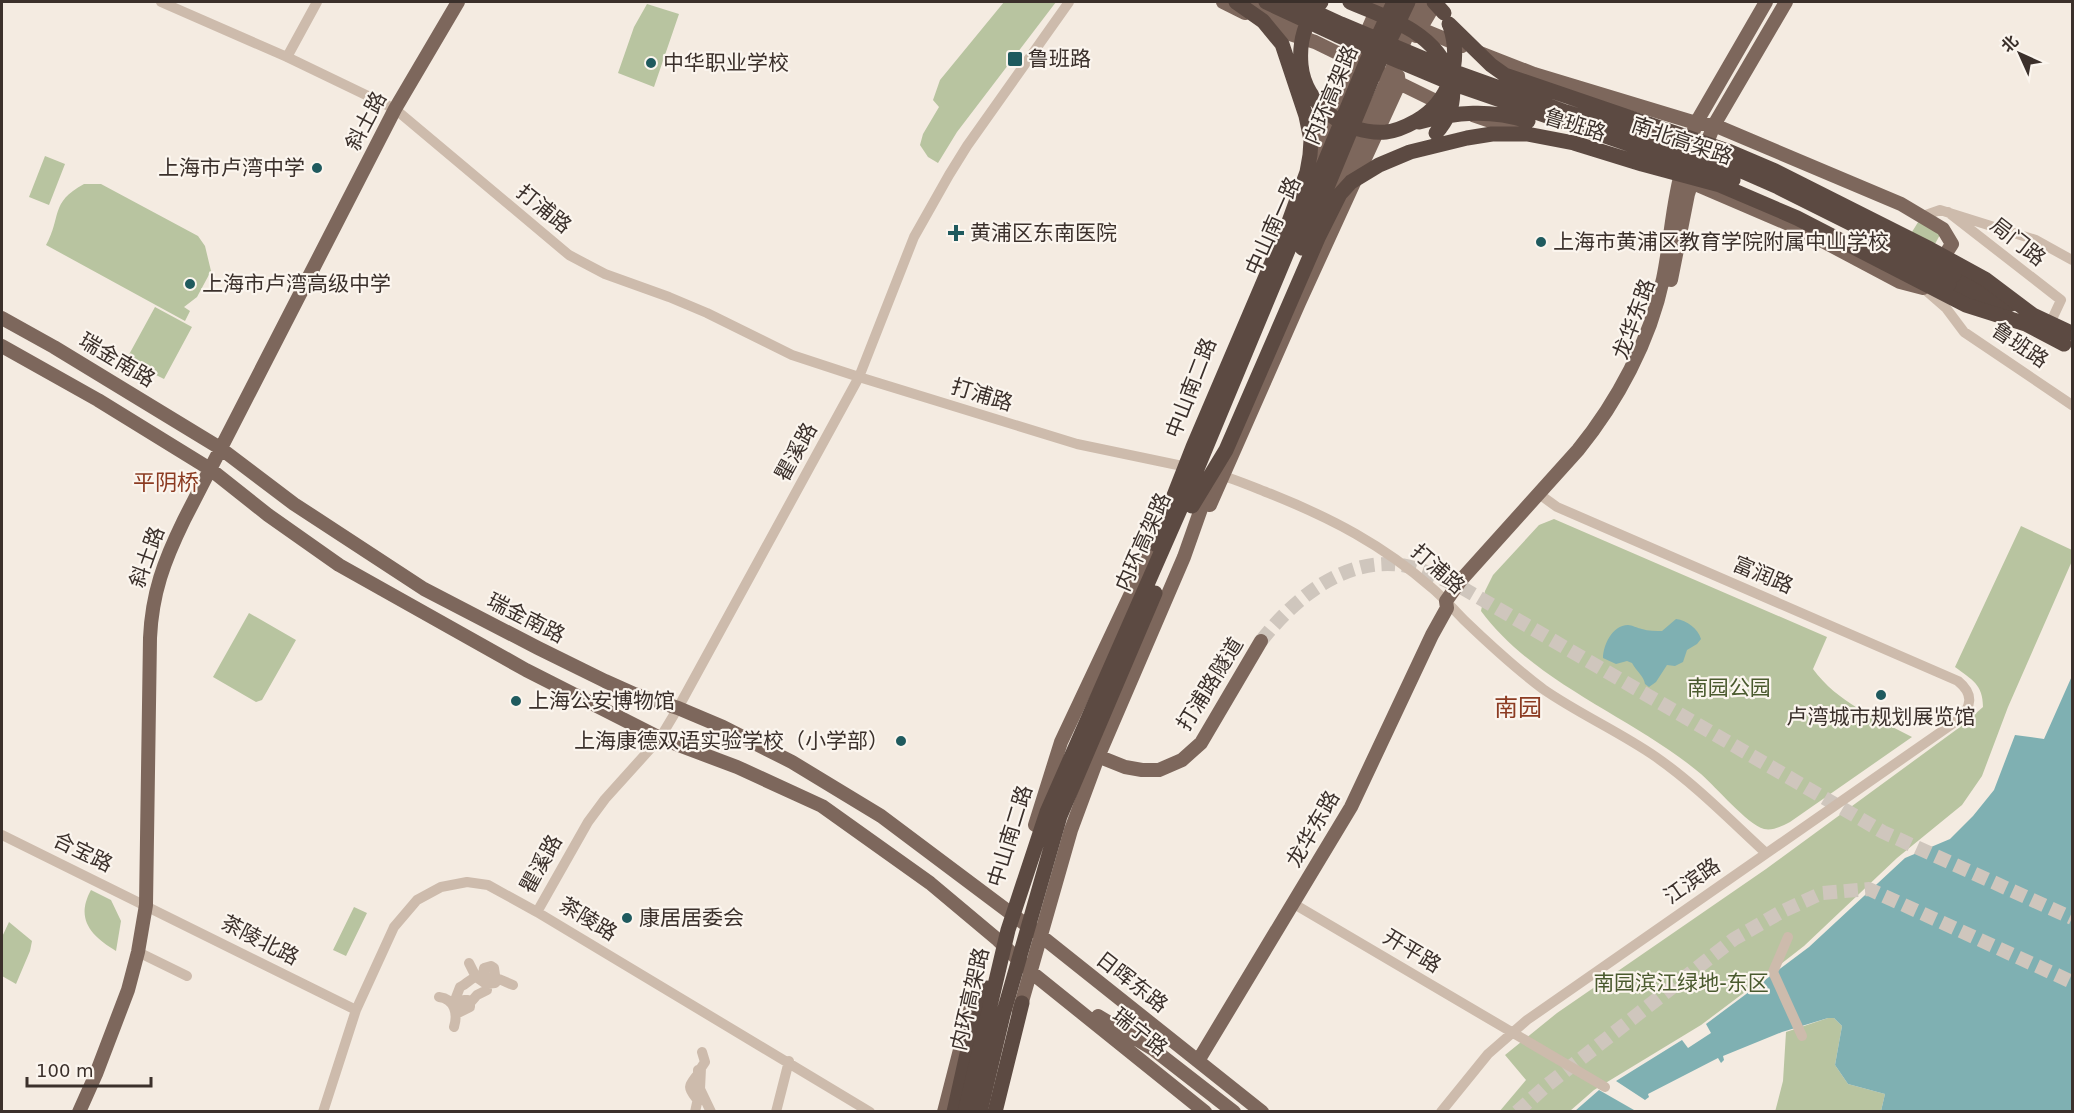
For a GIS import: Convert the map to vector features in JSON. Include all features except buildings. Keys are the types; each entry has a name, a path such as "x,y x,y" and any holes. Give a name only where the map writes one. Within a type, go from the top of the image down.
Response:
{"highway":[{"path":"1236,2 1263,21 1282,44 1325,111 1338,121 1354,128 1386,132 1456,113 1504,114 1650,159 1720,185 1797,218 1966,305 2030,319"},
{"name":"南北高架路","path":"1266,2 1451,83 1563,123 1716,173 2030,319 2073,334"},
{"name":"南北高架路","path":"1293,2 1455,72 1566,112 1721,162 1778,187 2030,319 2073,349"},
{"path":"1306,116 1300,54 1302,37 1309,18 1321,2"},
{"path":"1350,2 1419,35 1435,50 1450,75 1452,96 1449,114 1430,138 1410,152"},
{"name":"内环高架路","path":"963,1112 1008,930 1047,812 1182,505 1392,2"},
{"name":"内环高架路","path":"980,1112 1003,1015 1060,816 1376,69 1408,2"},
{"path":"1441,8 1484,58 1505,75 1707,144 1775,171 1901,233 1984,279 2030,319"},
{"path":"1407,126 1435,106 1450,82 1455,57 1453,37 1441,8"},
{"path":"1121,643 1137,591 1173,497 1298,200 1307,172 1311,140 1306,116 1282,44"},
{"path":"1192,506 1226,450 1318,238 1340,194 1367,170 1410,152 1492,134 1527,134 1574,143 1642,165 1720,185"},
{"path":"954,1112 972,1029 988,984"},
{"path":"994,1111 1022,1003"}],"main road":[{"name":"斜土路","path":"79,1112 128,990 138,952 146,905 150,638 152,603 158,578 167,554 220,448 395,109 458,2"},
{"path":"1222,2 1284,32 1315,42"},
{"path":"1250,2 1287,21 1315,42 1338,54 1364,58 1395,45 1441,8"},
{"name":"鲁班路","path":"1338,2 1380,9 1413,31 1534,74 1696,123 1714,125 1901,204 1943,229 1952,244 1923,288 1900,282 1798,228 1685,181 1491,122 1443,105 1394,81 1364,58"},
{"path":"1380,9 1392,2"},
{"path":"1002,1112 1022,1003 1071,830 1098,757 1184,557 1202,524 1219,475 1352,159 1398,76 1422,2"},
{"name":"龙华东路","path":"1685,181 1696,123 1766,2"},
{"name":"龙华东路","path":"1198,1061 1351,807 1461,580 1542,497 1603,417 1618,392 1643,341 1655,309 1663,279 1675,193 1685,181 1714,125 1786,2"},
{"name":"中山南二路","path":"963,1112 998,940 1061,742 1191,468 1188,447 1265,262 1344,86 1364,58 1380,9"},
{"name":"中山南一路","path":"1191,468 1334,140 1364,58"},
{"path":"1219,475 1383,119 1394,81"},
{"path":"1334,140 1344,86"},
{"path":"1352,159 1383,119"},
{"name":"瑞金南路","path":"2,318 220,448 294,504 424,589 605,681 723,727 792,762 881,816 1041,936"},
{"name":"瑞金南路","path":"2,346 98,400 210,469 268,515 339,565 526,670 660,738 737,767 822,806 930,883 998,940 1031,972"},
{"name":"打浦路隧道","path":"1061,742 1125,767 1142,770 1159,770 1182,760 1201,743 1262,641"},
{"name":"日晖东路","path":"1041,936 1262,1112"},
{"path":"1031,972 1048,985 1153,1049 1234,1112"},
{"name":"中山南二路","path":"944,1112 972,1004 988,984"},
{"name":"瑞宁路","path":"1048,985 1205,1112"},
{"name":"日晖东路","path":"1198,1061 1203,1075 1248,1112"}],"street":[{"name":"打浦路","path":"161,2 287,57 395,109 569,255 605,274 707,313 792,355 1077,444 1219,475 1282,499 1356,533 1389,553 1502,655 1544,689 1638,745 1670,768 1704,796 1766,854"},
{"path":"287,57 317,2"},
{"name":"瞿溪路","path":"537,912 588,822 605,799 660,738 678,708 859,377 914,237 967,146 1069,2"},
{"path":"1923,216 1941,210 1948,212 2036,240 2073,260"},
{"name":"局门路","path":"1948,212 2061,300 2043,337"},
{"name":"鲁班路","path":"1923,288 1990,311 2043,337"},
{"name":"鲁班路","path":"1923,288 1946,308 1964,332 2073,405"},
{"name":"富润路","path":"1542,497 1567,512 1958,681 1969,693"},
{"name":"江滨路","path":"1441,1112 1468,1077 1511,1032 1958,720 1971,701 1969,693"},
{"name":"合宝路","path":"2,835 146,905"},
{"name":"茶陵路","path":"323,1112 356,1010 394,927 417,900 441,887 467,882 488,885 537,912 870,1112"},
{"name":"开平路","path":"1294,904 1605,1087"},
{"name":"茶陵北路","path":"146,905 271,973 356,1010"},
{"path":"1788,937 1773,972 1802,1036"},
{"path":"138,952 187,976"},
{"path":"469,963 488,978"},
{"path":"454,1027 466,1006 486,990 488,978"},
{"path":"451,1002 455,1000 457,990 471,979 488,978 513,985"},
{"path":"466,985 466,1006"},
{"path":"440,997 466,1006"},
{"path":"702,1053 705,1062 690,1083 692,1093 698,1094 711,1112"},
{"path":"776,1112 789,1062"},
{"path":"695,1112 698,1094"}],"green space":[{"path":"1004,2 1056,2 957,132 938,163 928,157 920,145 923,134 939,107 933,100 940,80"},
{"path":"647,4 679,14 654,87 618,73 634,27"},
{"path":"45,156 65,164 49,205 29,197"},
{"path":"84,184 101,184 198,236 205,246 211,271 197,297 184,307 190,311 185,321 46,245 61,204 73,191"},
{"path":"1920,219 1941,233 1914,282 1889,269"},
{"path":"155,307 192,327 164,379 126,360"},
{"name":"南园公园","path":"1554,519 1827,637 1813,669 1823,681 1845,700 1912,737 1790,822 1771,829 1757,826 1701,774 1674,753 1529,660 1503,637 1481,611 1485,591 1493,575 1539,525"},
{"name":"南园滨江绿地-东区","path":"2021,526 2072,550 2072,561 2008,707 1982,776 1962,805 1897,858 1804,946 1701,1025 1594,1090 1570,1111 1499,1112 1526,1080 1505,1055 1557,1013 1766,869 1960,727 1983,707 1979,688 1955,667"},
{"path":"249,613 296,640 262,700 256,702 213,677"},
{"path":"91,890 111,900 121,921 116,951 99,939 88,926 85,910 86,900"},
{"path":"354,907 367,913 346,956 333,950"},
{"path":"9,922 32,941 16,984 2,976 2,937"},
{"path":"1834,1018 1842,1026 1835,1065 1848,1084 1885,1094 1881,1111 1775,1112 1783,1081 1786,1032"}],"water":[{"path":"1676,619 1691,626 1701,639 1687,650 1683,662 1675,666 1667,665 1656,682 1649,687 1632,663 1627,661 1616,664 1603,658 1607,642 1617,628 1628,625 1662,631"},
{"path":"2072,676 2072,1111 1881,1111 1885,1094 1848,1084 1835,1065 1842,1026 1834,1018 1782,1032 1723,1056 1724,1060 1721,1063 1718,1058 1648,1094 1649,1097 1645,1100 1616,1081 1682,1040 1688,1048 1711,1033 1706,1024 1809,947 1905,858 1950,839 1994,790 2015,735 2044,739"},
{"path":"1599,1090 1634,1110 1632,1112 1575,1111"}],"tunnel":[{"path":"1261,641 1274,625 1305,596 1341,574 1360,567 1381,564 1402,565 1431,574 1459,586 1883,832 2072,918"},
{"path":"1517,1112 1546,1086 1734,939 1781,912 1822,893 1869,889 2072,982"}],"place":[{"name":"鲁班路","path":"1015,59"},
{"name":"中华职业学校","path":"651,63"},
{"name":"上海市卢湾中学","path":"317,168"},
{"name":"黄浦区东南医院","path":"956,233"},
{"name":"上海市黄浦区教育学院附属中山学校","path":"1541,242"},
{"name":"上海市卢湾高级中学","path":"190,284"},
{"name":"卢湾城市规划展览馆","path":"1881,695"},
{"name":"上海公安博物馆","path":"516,701"},
{"name":"上海康德双语实验学校（小学部）","path":"901,741"},
{"name":"康居居委会","path":"627,918"}],"district":[{"name":"平阴桥","path":"166,482"},
{"name":"南园","path":"1518,708"}]}
